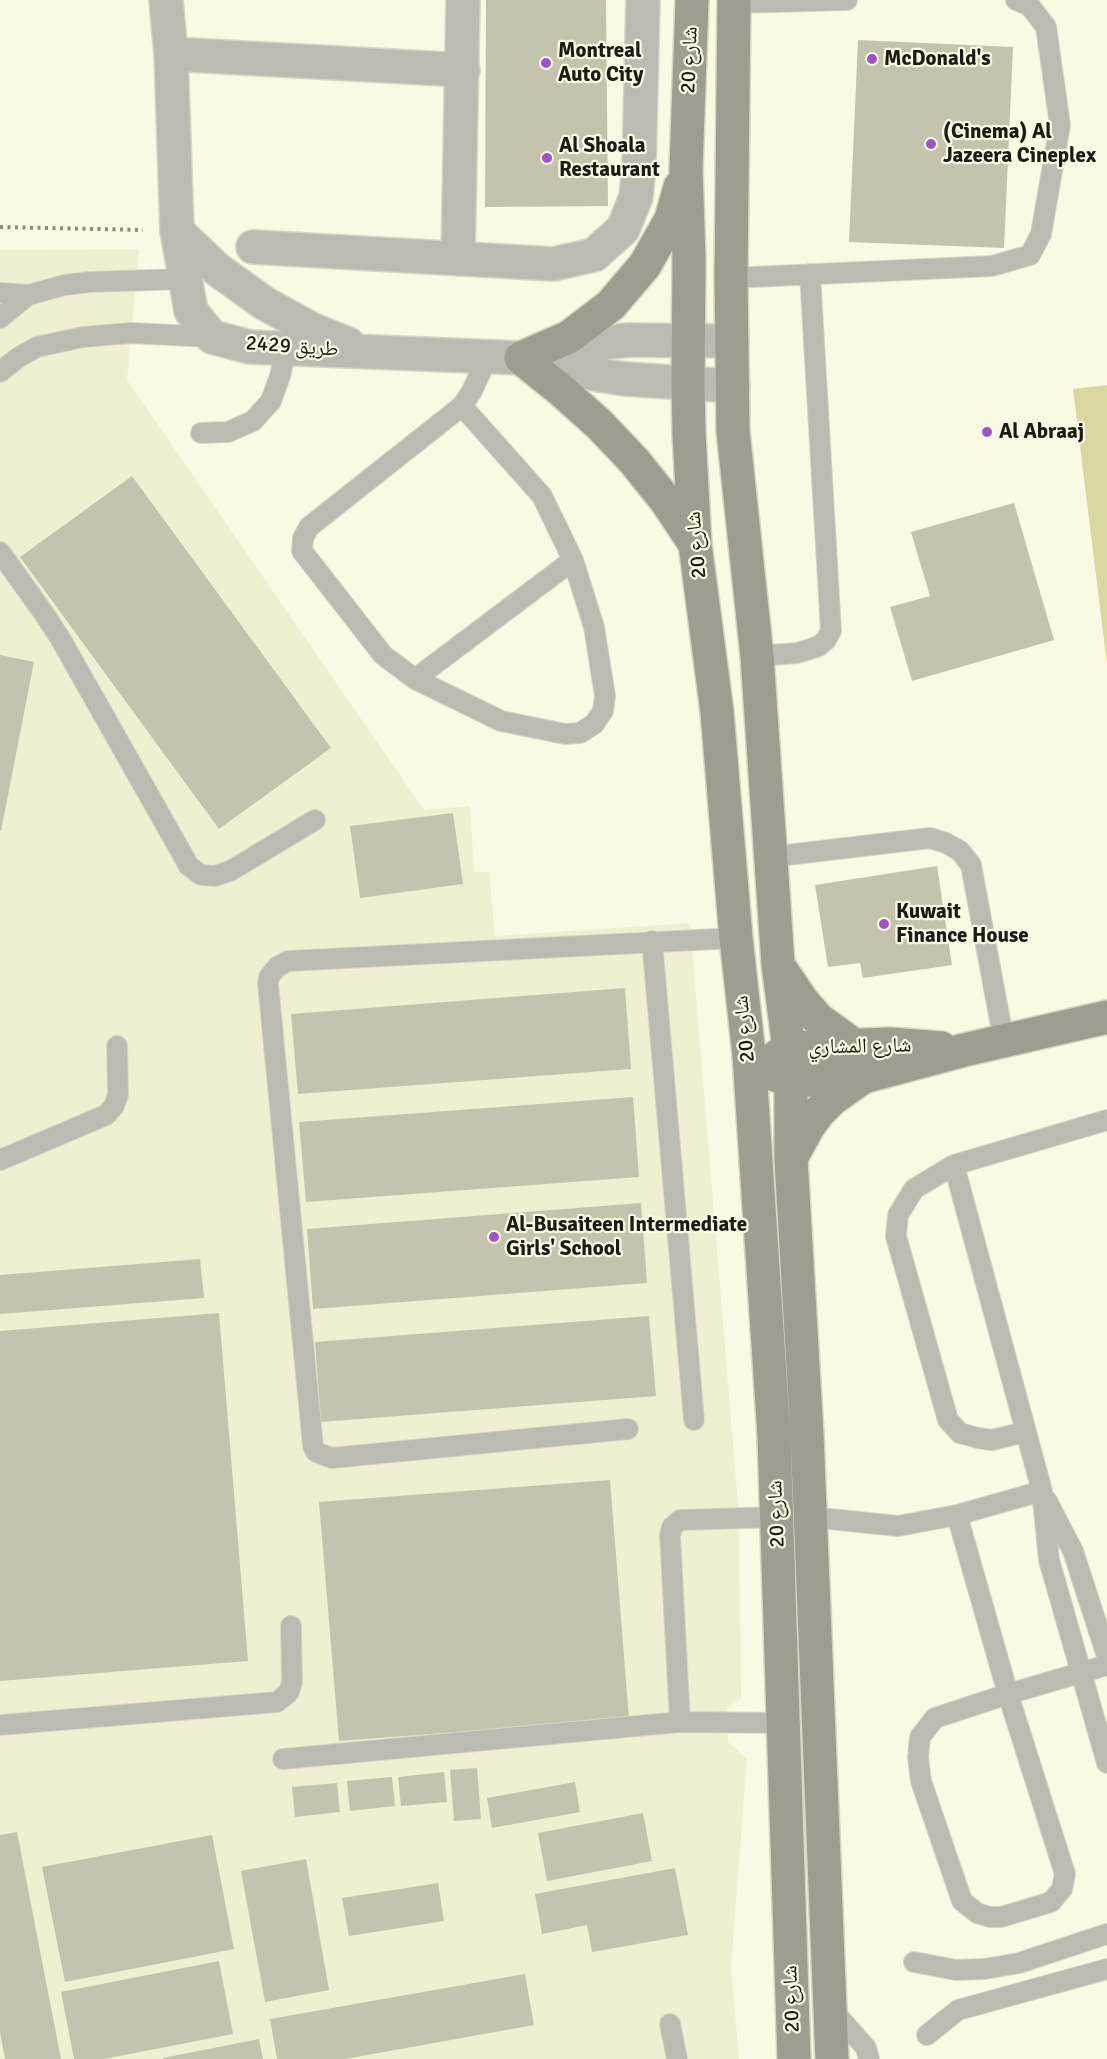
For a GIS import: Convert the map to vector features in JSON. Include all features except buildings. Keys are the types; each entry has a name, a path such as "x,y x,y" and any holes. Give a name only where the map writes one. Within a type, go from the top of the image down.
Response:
{"main road":[{"name":"شارع 20","path":"692,0 686,169 689,260 688,384 695,544 717,712 736,938 763,1072 790,1160 810,1517 832,2059"},
{"name":"شارع 20","path":"734,2 731,278 733,431 757,656 778,964 789,1048 763,1072 794,2059"},
{"path":"686,169 671,219 651,256 611,305 569,337 521,358 600,425 635,462 667,502 695,544"},
{"path":"689,260 701,270 716,276 731,278"},
{"path":"778,964 803,1002 836,1034 859,1061 832,1099 808,1127 790,1160"},
{"name":"شارع المشاري","path":"763,1072 964,1050 1107,1017"},
{"name":"شارع المشاري","path":"789,1048 859,1061"}],"street":[{"path":"166,0 171,54 177,231 191,311 212,337"},
{"path":"458,259 463,0"},
{"path":"253,247 553,264 594,255 623,229 636,196 639,166 643,0"},
{"path":"171,54 463,70"},
{"path":"177,231 218,270 264,303 313,330 366,351"},
{"name":"طريق 2429","path":"212,337 250,347 521,358 598,375 733,386"},
{"name":"طريق 2429","path":"521,358 610,342 732,341"}],"lane":[{"path":"734,2 847,0"},
{"path":"731,278 992,266 1029,255 1041,234 1060,125 1046,27 1030,6 1016,0"},
{"path":"757,656 797,653 819,646 831,631 810,274"},
{"path":"0,293 28,295 81,283 184,279"},
{"path":"0,318 28,295"},
{"path":"0,372 37,347 83,337 131,333 212,337"},
{"path":"201,433 228,432 253,421 271,401 286,349"},
{"path":"462,406 542,496 573,560 594,627 605,696 603,711 594,724 580,733 565,734 501,721 415,679 383,655 303,551 303,538 309,527 462,406 477,382 488,356"},
{"path":"0,552 60,638 189,866 201,875 215,876 230,871 315,820"},
{"path":"415,679 573,560"},
{"path":"770,856 930,838 960,851 971,864 1004,1042"},
{"path":"628,1429 332,1458 316,1452 268,984 272,971 288,961 736,938"},
{"path":"652,941 694,1420"},
{"path":"0,1160 106,1115 114,1106 118,1095 117,1046"},
{"path":"1025,1432 992,1440 978,1438 960,1433 948,1420 896,1236 898,1215 914,1189 954,1166 1107,1120"},
{"path":"954,1166 1042,1491 1049,1560 1107,1763"},
{"path":"810,1517 898,1526 957,1515 1042,1491"},
{"path":"1042,1491 1073,1551 1107,1656"},
{"path":"957,1515 1008,1694 1065,1874 1062,1889 1051,1902 1002,1917 990,1917 976,1913 962,1901 921,1781 918,1757 920,1737 935,1718 1008,1694 1107,1665"},
{"path":"680,1722 670,1535 672,1527 680,1520 777,1517"},
{"path":"0,1725 277,1702 289,1692 292,1682 291,1626"},
{"path":"283,1759 680,1722 784,1723"},
{"path":"914,1962 956,1970 984,1969 1019,1963 1107,1934"},
{"path":"927,2035 958,2010 1107,1969"},
{"path":"830,2007 866,2048 869,2059"},
{"path":"670,2024 677,2059"}],"path":[{"path":"0,227 177,231"}],"shaded area":[{"path":"139,249 127,380 424,810 470,806 474,872 489,872 495,936 690,923 739,1517 741,1699 727,1708 728,1742 747,1759 731,1967 739,2059 0,2059 0,250"},
{"path":"1107,385 1107,664 1073,389"}],"place":[{"name":"McDonald's","path":"872,59"},
{"name":"Montreal Auto City","path":"546,63"},
{"name":"(Cinema) Al Jazeera Cineplex","path":"931,144"},
{"name":"Al Shoala Restaurant","path":"547,158"},
{"name":"Al Abraaj","path":"987,432"},
{"name":"Kuwait Finance House","path":"884,924"},
{"name":"Al-Busaiteen Intermediate Girls' School","path":"494,1237"}]}
